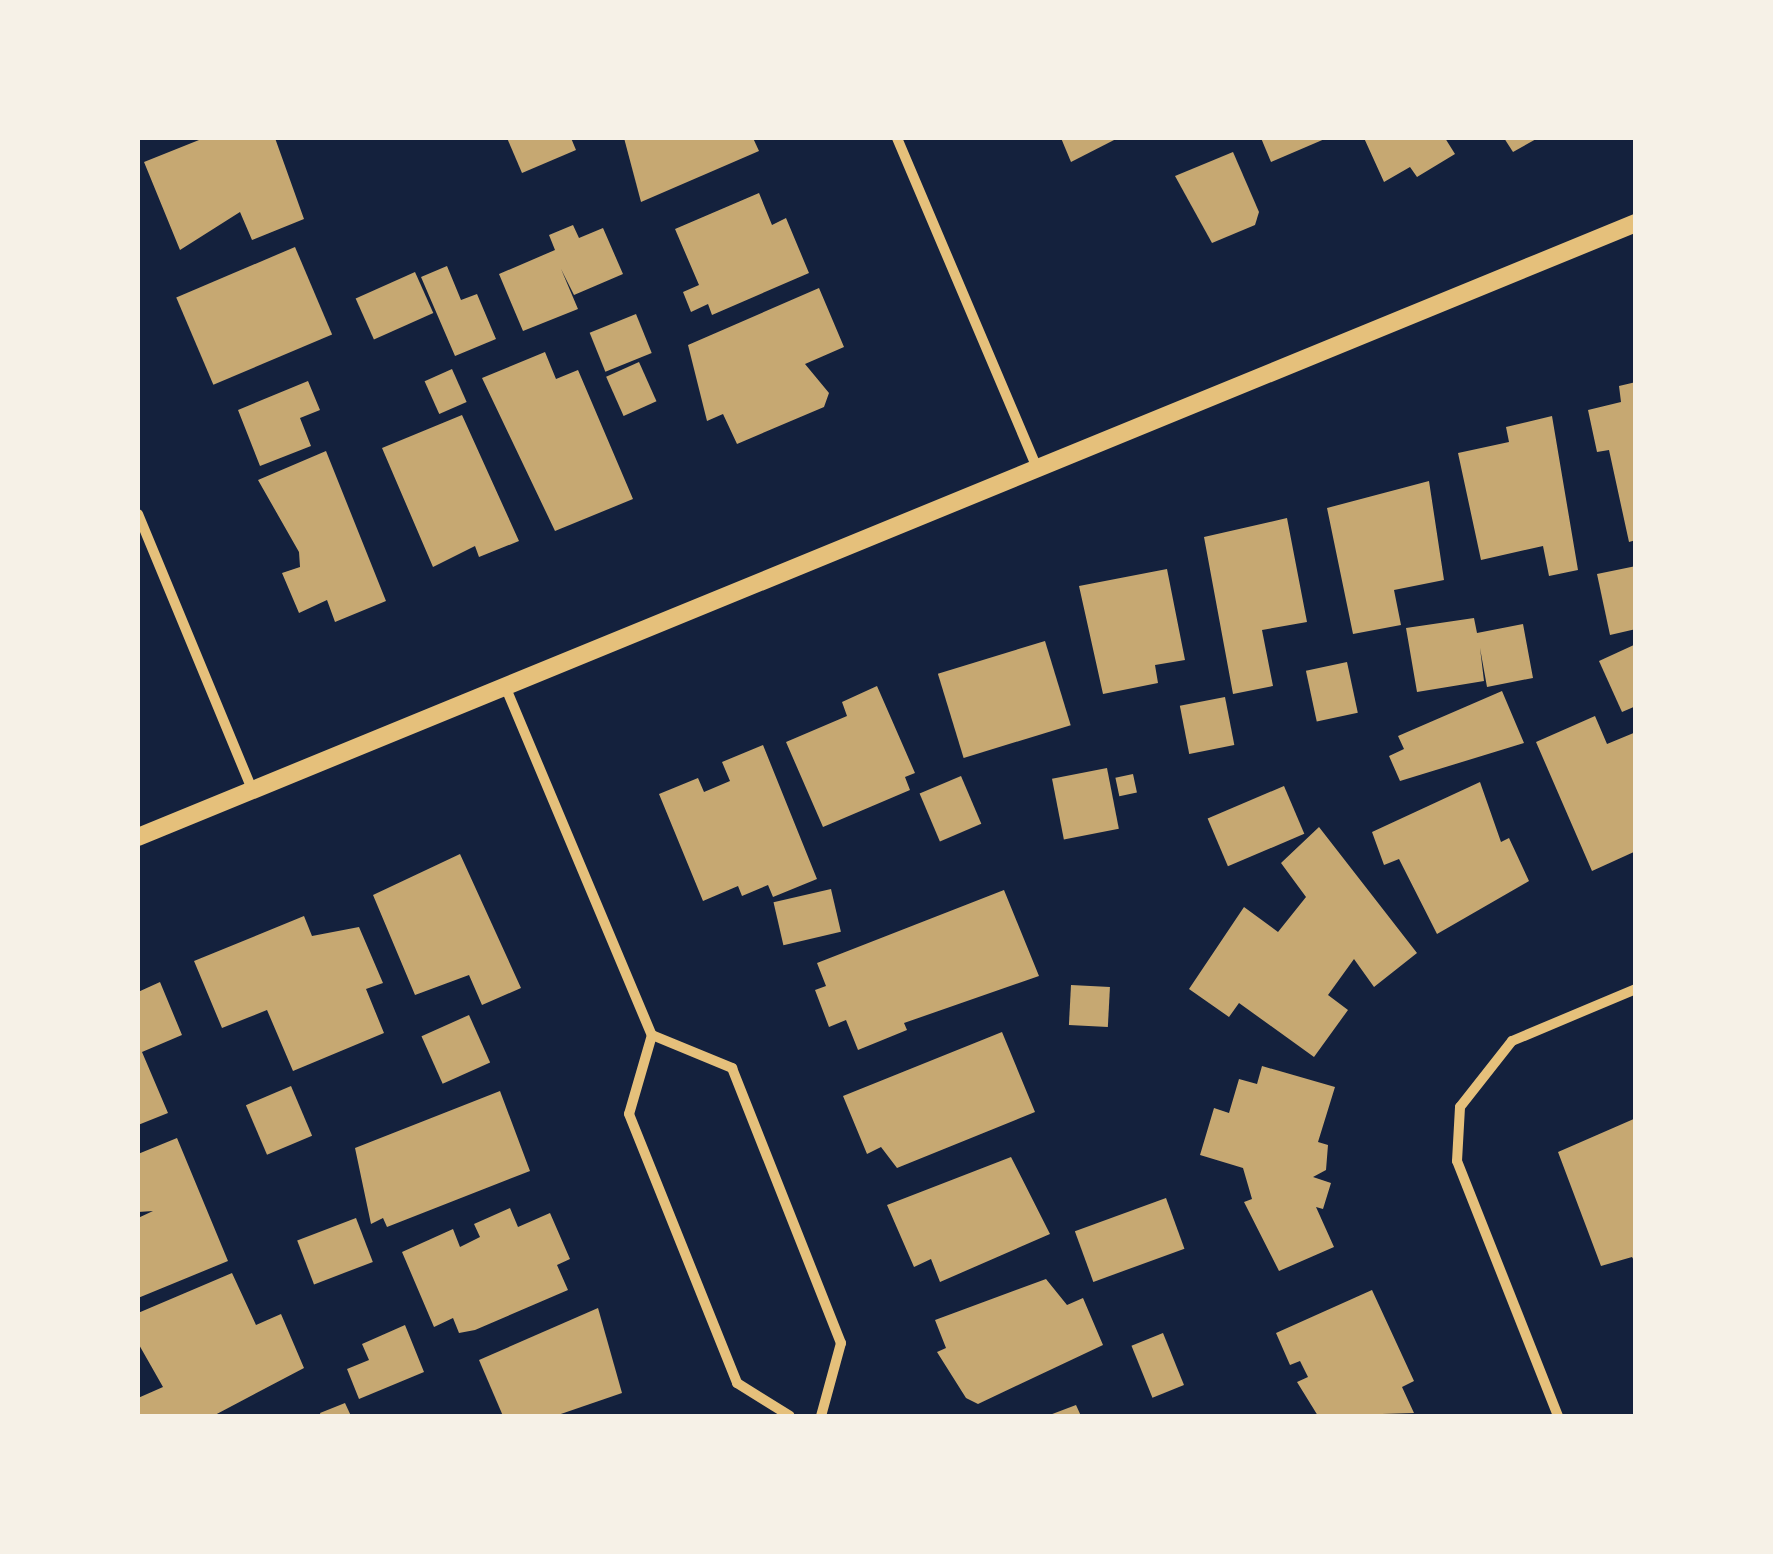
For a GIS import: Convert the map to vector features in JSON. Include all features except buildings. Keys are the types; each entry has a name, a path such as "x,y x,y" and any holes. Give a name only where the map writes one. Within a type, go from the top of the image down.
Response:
{"street":[{"path":"896,138 1036,466"},
{"path":"138,837 254,793 1036,466 1636,223"},
{"path":"138,514 254,793"},
{"path":"505,686 652,1035 630,1114 737,1384 790,1416"},
{"path":"1558,1416 1457,1161 1460,1107 1512,1042 1636,989"},
{"path":"652,1035 732,1068 841,1343 821,1416"}]}
